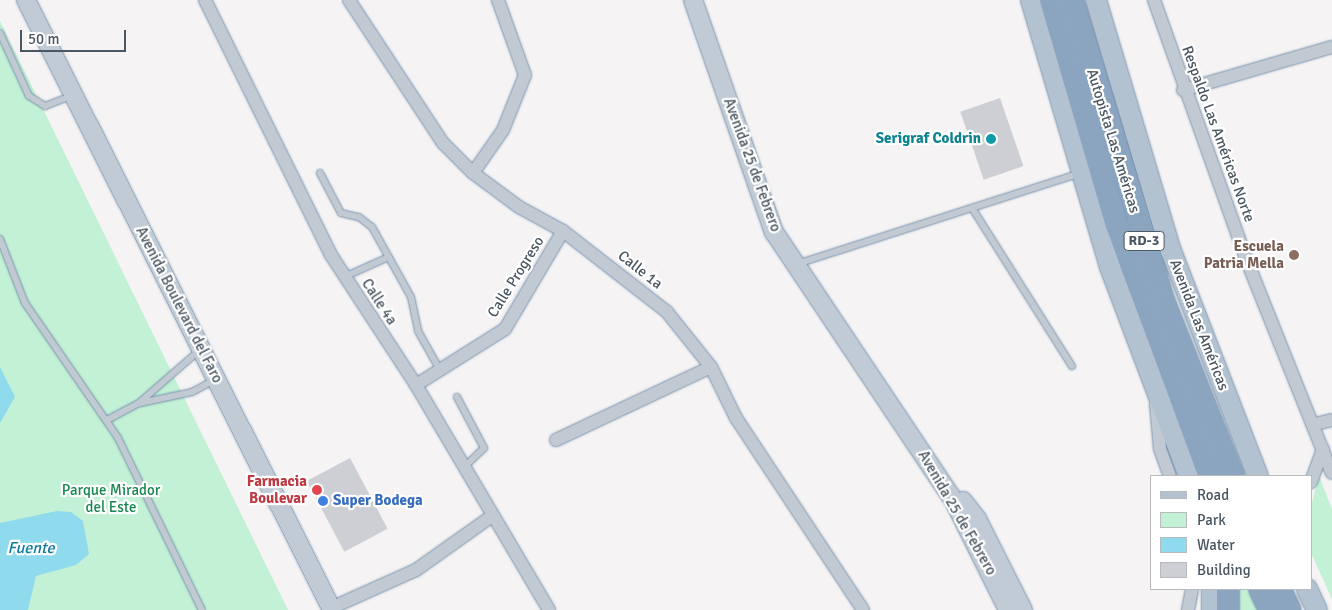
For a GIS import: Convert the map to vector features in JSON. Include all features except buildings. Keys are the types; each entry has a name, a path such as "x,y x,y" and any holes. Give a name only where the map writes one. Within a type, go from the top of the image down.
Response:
{"highway":[{"name":"Autopista Las Américas","path":"1051,0 1117,225 1204,475"},
{"name":"Autopista Las Américas","path":"1072,0 1164,302 1233,475"},
{"path":"1228,590 1228,610"},
{"path":"1260,590 1270,610"},
{"path":"1280,590 1290,610"}],"main road":[{"name":"Avenida Boulevard del Faro","path":"26,0 71,96 217,378 332,609"},
{"name":"Avenida 25 de Febrero","path":"693,0 767,213 796,264 901,418 954,502 1008,610"},
{"path":"1031,0 1081,172 1154,389 1203,475"},
{"name":"Avenida Las Américas","path":"1096,0 1171,251 1258,475"},
{"name":"Avenida 25 de Febrero","path":"901,418 978,519 1023,610"},
{"path":"1212,590 1212,610"}],"street":[{"name":"Calle 4a","path":"205,0 344,277 416,385 549,610"},
{"name":"Calle 1a","path":"349,0 443,142 473,173 519,207 563,231 667,312 711,367 736,418 863,610"},
{"path":"473,173 503,130 525,75 498,0"},
{"name":"Respaldo Las Américas Norte","path":"1154,0 1183,90 1315,424 1332,473"},
{"path":"1183,90 1332,47"},
{"name":"Calle Progreso","path":"416,385 505,329 563,231"},
{"path":"556,440 711,367"},
{"path":"1154,389 1160,449 1170,475"},
{"path":"1315,424 1332,420"},
{"path":"1312,479 1324,449"},
{"path":"332,609 416,570 492,516"},
{"path":"1188,610 1192,590"}],"lane":[{"path":"0,33 29,96 45,106 71,96"},
{"path":"796,264 1081,172"},
{"path":"320,173 341,213 368,221 411,297 418,332 440,370"},
{"path":"972,208 1072,366"},
{"path":"0,239 25,303 107,420 202,610"},
{"path":"344,277 389,257"},
{"path":"107,420 139,403 194,355"},
{"path":"139,403 192,392 217,378"},
{"path":"457,397 484,448 464,467"}],"green space":[{"name":"Parque Mirador del Este","path":"0,21 288,610 0,610"},
{"path":"1319,476 1332,509 1332,599 1312,555 1312,502"},
{"path":"1238,590 1251,590 1261,610 1235,610"}],"water":[{"path":"0,367 15,397 0,423"},
{"name":"Fuente","path":"57,511 71,512 83,521 89,554 76,565 36,576 28,610 0,610 0,523"}],"place":[{"name":"Serigraf Coldrin","path":"991,139"},
{"name":"Escuela Patria Mella","path":"1294,255"},
{"name":"Farmacia Boulevar","path":"317,490"},
{"name":"Super Bodega","path":"323,501"}]}
